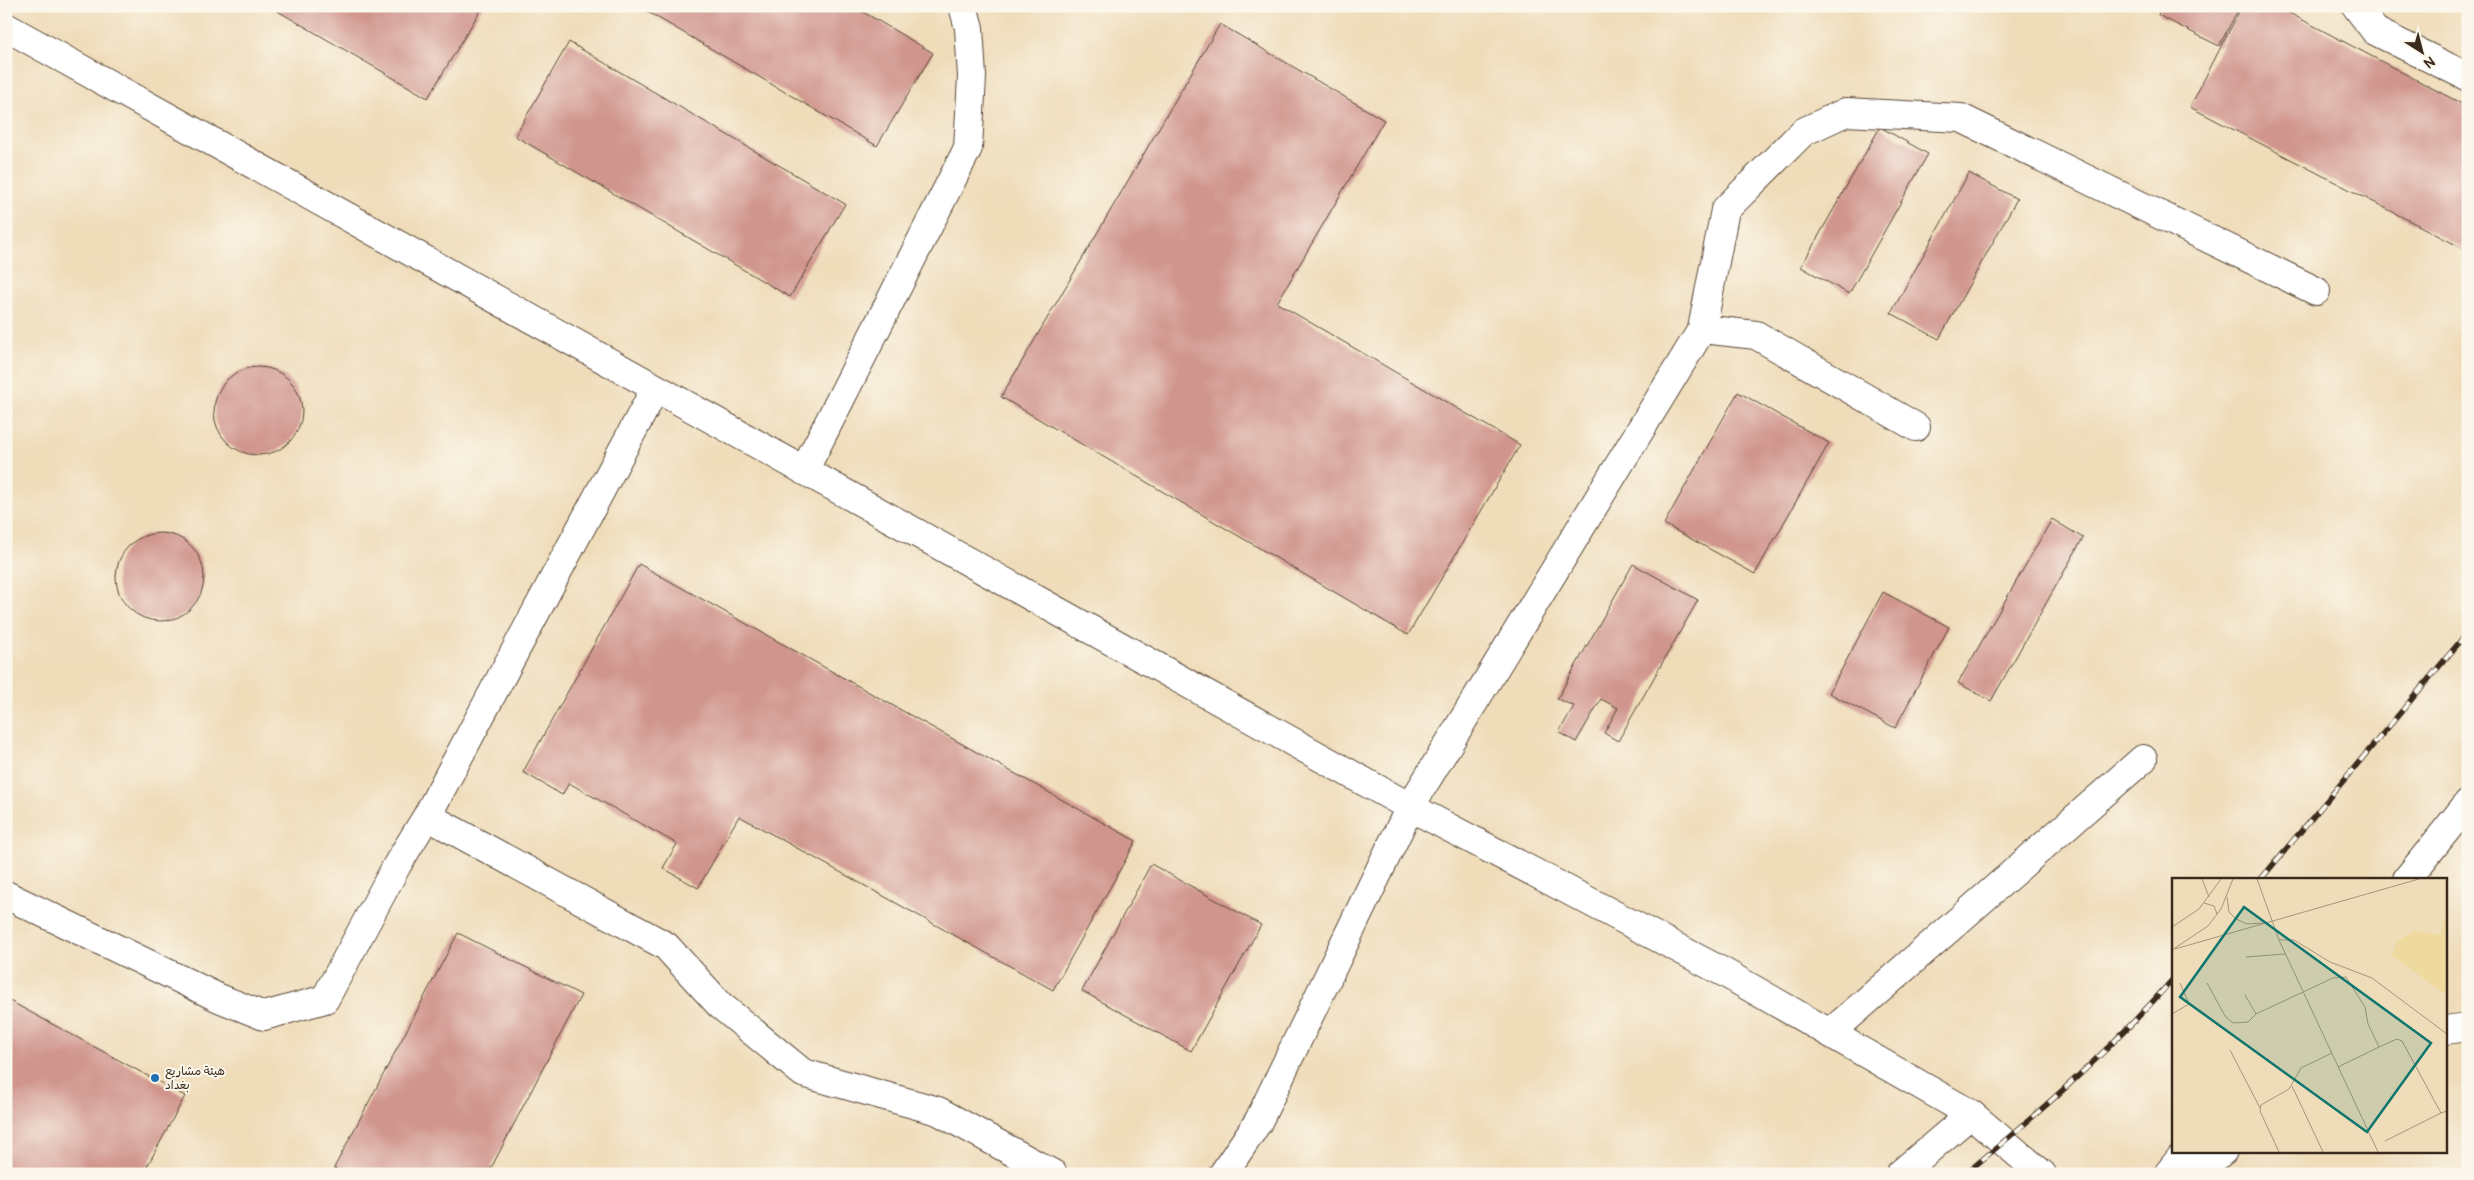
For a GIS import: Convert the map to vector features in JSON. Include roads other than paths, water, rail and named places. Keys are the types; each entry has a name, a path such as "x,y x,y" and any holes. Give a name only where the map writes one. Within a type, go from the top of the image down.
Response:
{"street":[{"path":"804,471 968,148 972,77 969,28 963,6"},
{"path":"2356,6 2375,31 2468,77"},
{"path":"6,27 1410,807 1725,973 1971,1114 2042,1174"},
{"path":"1223,1174 1258,1122 1410,807 1702,329 1725,210 1803,132 1846,112 1962,118 2316,291"},
{"path":"1702,329 1756,335 1916,427"},
{"path":"6,895 219,998 264,1016 325,999 397,866 427,816 656,389"},
{"path":"1830,1033 2143,759"},
{"path":"2408,878 2468,803"},
{"path":"427,816 666,946 720,1005 803,1073 938,1111 1053,1174"},
{"path":"2446,1030 2468,1027"},
{"path":"1900,1174 1971,1114"},
{"path":"2168,1174 2185,1152"},
{"path":"2195,1174 2222,1152"}],"railway":[{"path":"2262,878 2468,632"},
{"path":"1965,1174 2073,1081 2125,1031 2172,980"}],"place":[{"name":"هيئة مشاريع بغداد","path":"155,1078"}]}
